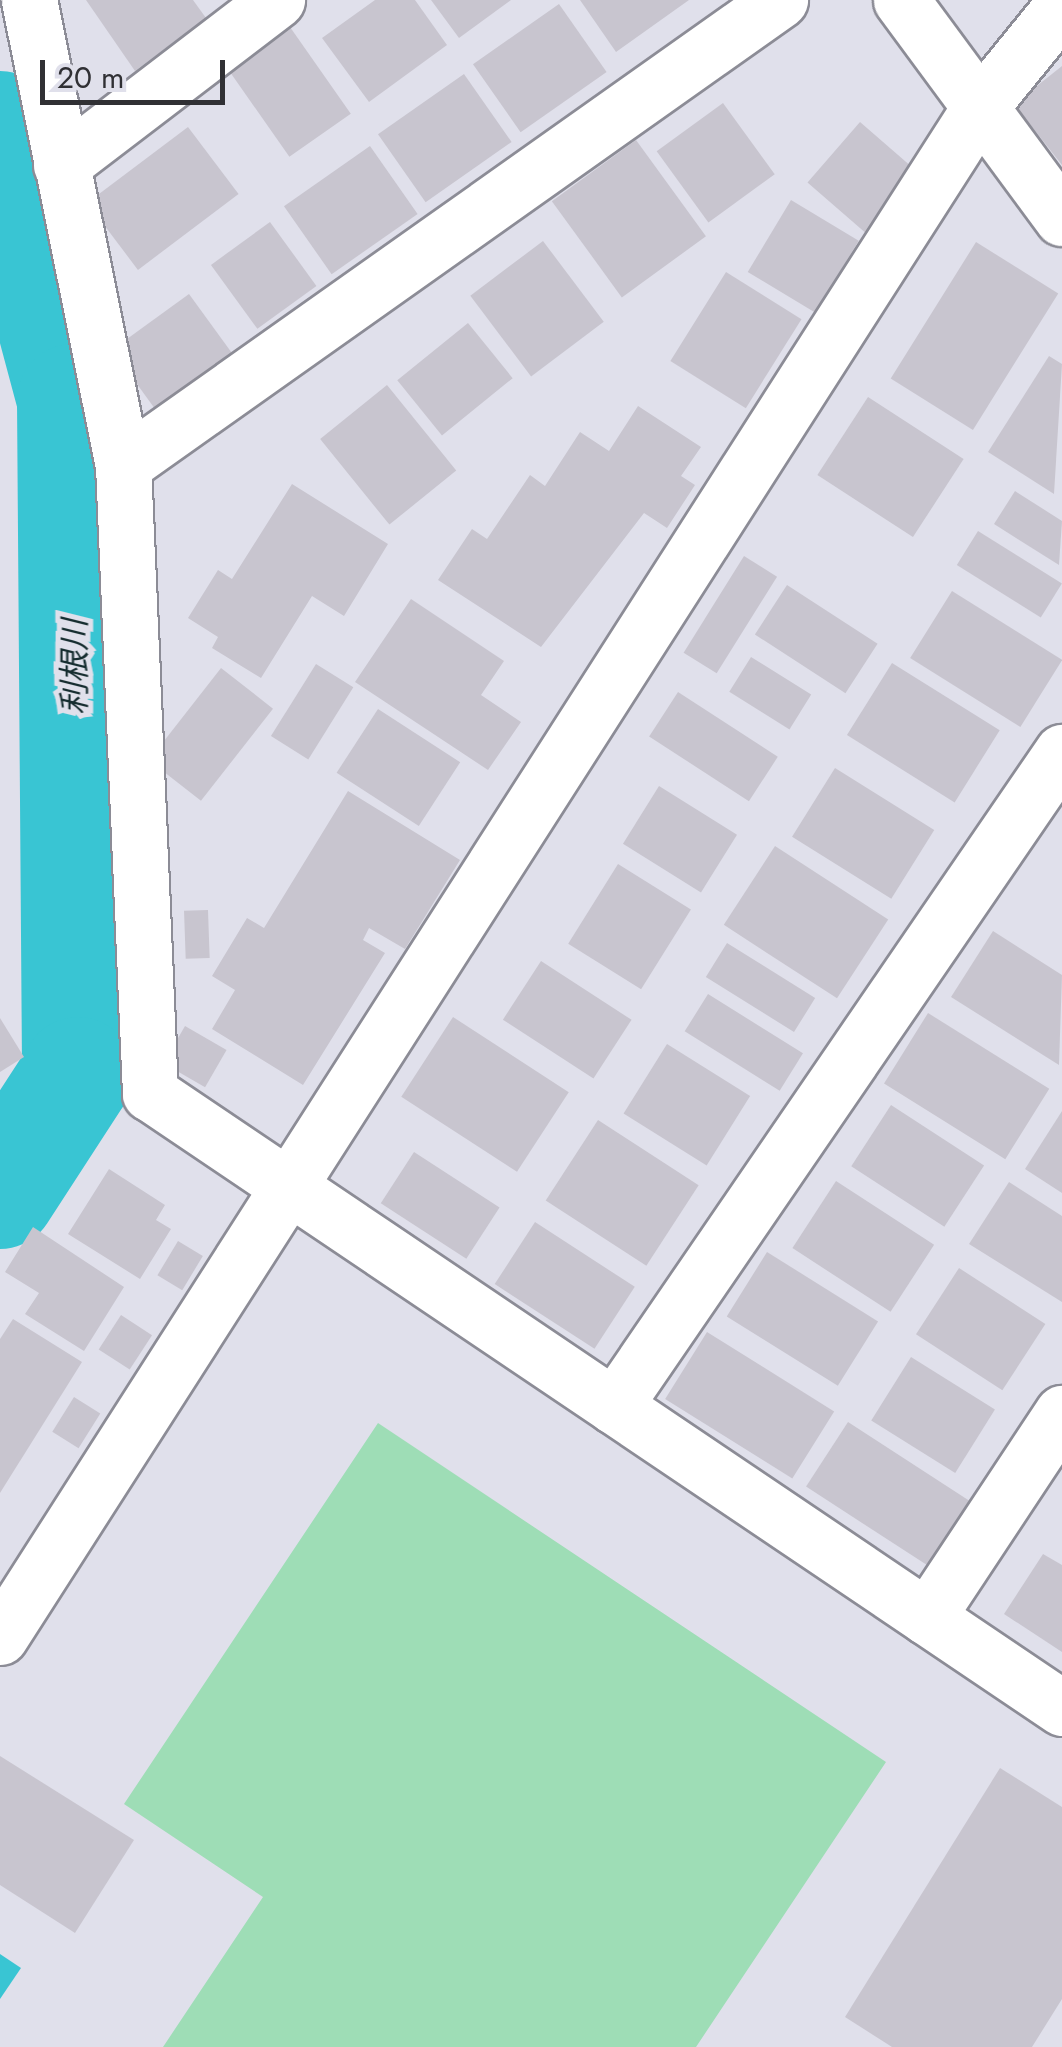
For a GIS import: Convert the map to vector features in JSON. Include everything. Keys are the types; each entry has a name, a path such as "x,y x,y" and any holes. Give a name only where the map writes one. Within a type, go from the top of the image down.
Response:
{"street":[{"path":"30,0 123,465 150,1093 1062,1708"},
{"path":"60,165 277,0"},
{"path":"123,465 780,0"},
{"path":"901,0 1062,218"},
{"path":"0,1637 294,1190 980,107 1062,6"},
{"path":"614,1406 1062,752"},
{"path":"927,1617 1062,1413"}],"green space":[{"path":"378,1423 886,1762 696,2047 163,2047 263,1897 124,1804"}],"water":[{"path":"0,1954 21,1968 0,1999"}],"building":[{"path":"86,0 193,0 206,18 135,71"},
{"path":"375,0 415,0 447,45 369,102 322,38"},
{"path":"431,0 511,0 459,38"},
{"path":"580,0 689,0 616,52"},
{"path":"559,4 607,72 521,132 473,64"},
{"path":"290,27 351,114 289,157 229,70"},
{"path":"1062,66 1062,165 1014,104"},
{"path":"464,74 512,142 426,202 378,134"},
{"path":"723,103 775,174 708,222 657,151"},
{"path":"860,122 923,177 871,237 808,182"},
{"path":"188,127 239,194 138,270 87,203"},
{"path":"636,140 706,236 622,297 552,201"},
{"path":"370,146 418,214 332,274 284,206"},
{"path":"791,200 859,241 815,313 748,272"},
{"path":"270,222 316,286 257,329 211,265"},
{"path":"543,241 604,322 531,376 470,296"},
{"path":"976,242 1058,293 973,430 891,379"},
{"path":"726,272 801,319 746,408 670,361"},
{"path":"189,294 234,356 157,412 112,350"},
{"path":"468,323 513,378 442,435 397,380"},
{"path":"1049,356 1062,364 1054,494 988,452"},
{"path":"387,385 456,470 389,525 320,439"},
{"path":"868,397 964,459 913,537 817,475"},
{"path":"638,406 701,447 681,476 695,485 667,528 644,513 541,647 438,580 472,529 487,539 530,475 545,486 580,432 609,451"},
{"path":"292,484 388,544 344,616 312,596 261,678 212,648 218,637 188,618 218,570 232,579"},
{"path":"1015,491 1062,521 1059,565 994,524"},
{"path":"978,531 1062,583 1041,617 957,565"},
{"path":"744,556 777,577 717,673 684,653"},
{"path":"787,585 878,644 845,693 755,634"},
{"path":"952,591 1062,660 1020,727 910,658"},
{"path":"411,599 504,661 481,695 521,722 488,770 355,682"},
{"path":"751,657 811,695 789,729 729,692"},
{"path":"892,663 1000,730 955,802 847,735"},
{"path":"316,664 353,687 308,759 271,736"},
{"path":"221,668 273,709 201,801 149,760"},
{"path":"678,692 778,757 749,801 649,736"},
{"path":"378,709 460,762 419,826 337,773"},
{"path":"835,768 934,830 891,899 792,837"},
{"path":"659,786 737,835 701,892 623,844"},
{"path":"348,791 460,860 405,949 369,928 363,940 385,953 303,1085 212,1029 235,990 212,976 247,918 264,928"},
{"path":"775,846 888,920 837,998 724,925"},
{"path":"618,864 691,910 641,989 568,944"},
{"path":"208,910 210,958 186,959 184,911"},
{"path":"993,931 1062,975 1059,1065 951,997"},
{"path":"727,943 815,998 794,1032 706,977"},
{"path":"541,961 632,1020 593,1079 503,1020"},
{"path":"708,994 803,1053 780,1091 685,1031"},
{"path":"928,1013 1049,1089 1005,1159 884,1083"},
{"path":"453,1017 569,1092 517,1172 401,1097"},
{"path":"0,1018 24,1057 0,1072"},
{"path":"185,1026 227,1050 205,1087 164,1063"},
{"path":"667,1044 750,1096 707,1165 624,1114"},
{"path":"891,1105 984,1165 944,1227 851,1166"},
{"path":"1062,1111 1062,1193 1025,1169"},
{"path":"598,1120 699,1185 646,1266 546,1201"},
{"path":"414,1152 500,1208 466,1259 381,1203"},
{"path":"109,1169 165,1205 156,1220 171,1229 140,1279 68,1234"},
{"path":"836,1181 934,1245 891,1312 792,1248"},
{"path":"1009,1182 1062,1216 1062,1302 969,1244"},
{"path":"535,1222 635,1287 594,1349 495,1284"},
{"path":"33,1227 124,1287 84,1351 25,1314 39,1293 5,1272"},
{"path":"178,1241 203,1256 182,1290 157,1275"},
{"path":"767,1252 878,1321 838,1386 727,1316"},
{"path":"959,1268 1045,1324 1002,1390 916,1334"},
{"path":"121,1315 152,1335 130,1370 99,1349"},
{"path":"13,1319 82,1362 0,1493 0,1339"},
{"path":"707,1332 834,1411 792,1478 665,1399"},
{"path":"911,1357 995,1409 955,1473 871,1421"},
{"path":"74,1397 100,1413 79,1448 52,1432"},
{"path":"848,1422 975,1505 934,1569 806,1487"},
{"path":"1043,1554 1062,1565 1062,1652 1004,1614"},
{"path":"0,1756 134,1840 75,1933 0,1885"},
{"path":"1000,1768 1062,1807 1062,1999 1032,2047 892,2047 845,2017"}],"waterway":[{"name":"利根川","path":"0,127 73,400 78,1073 0,1193"}]}
